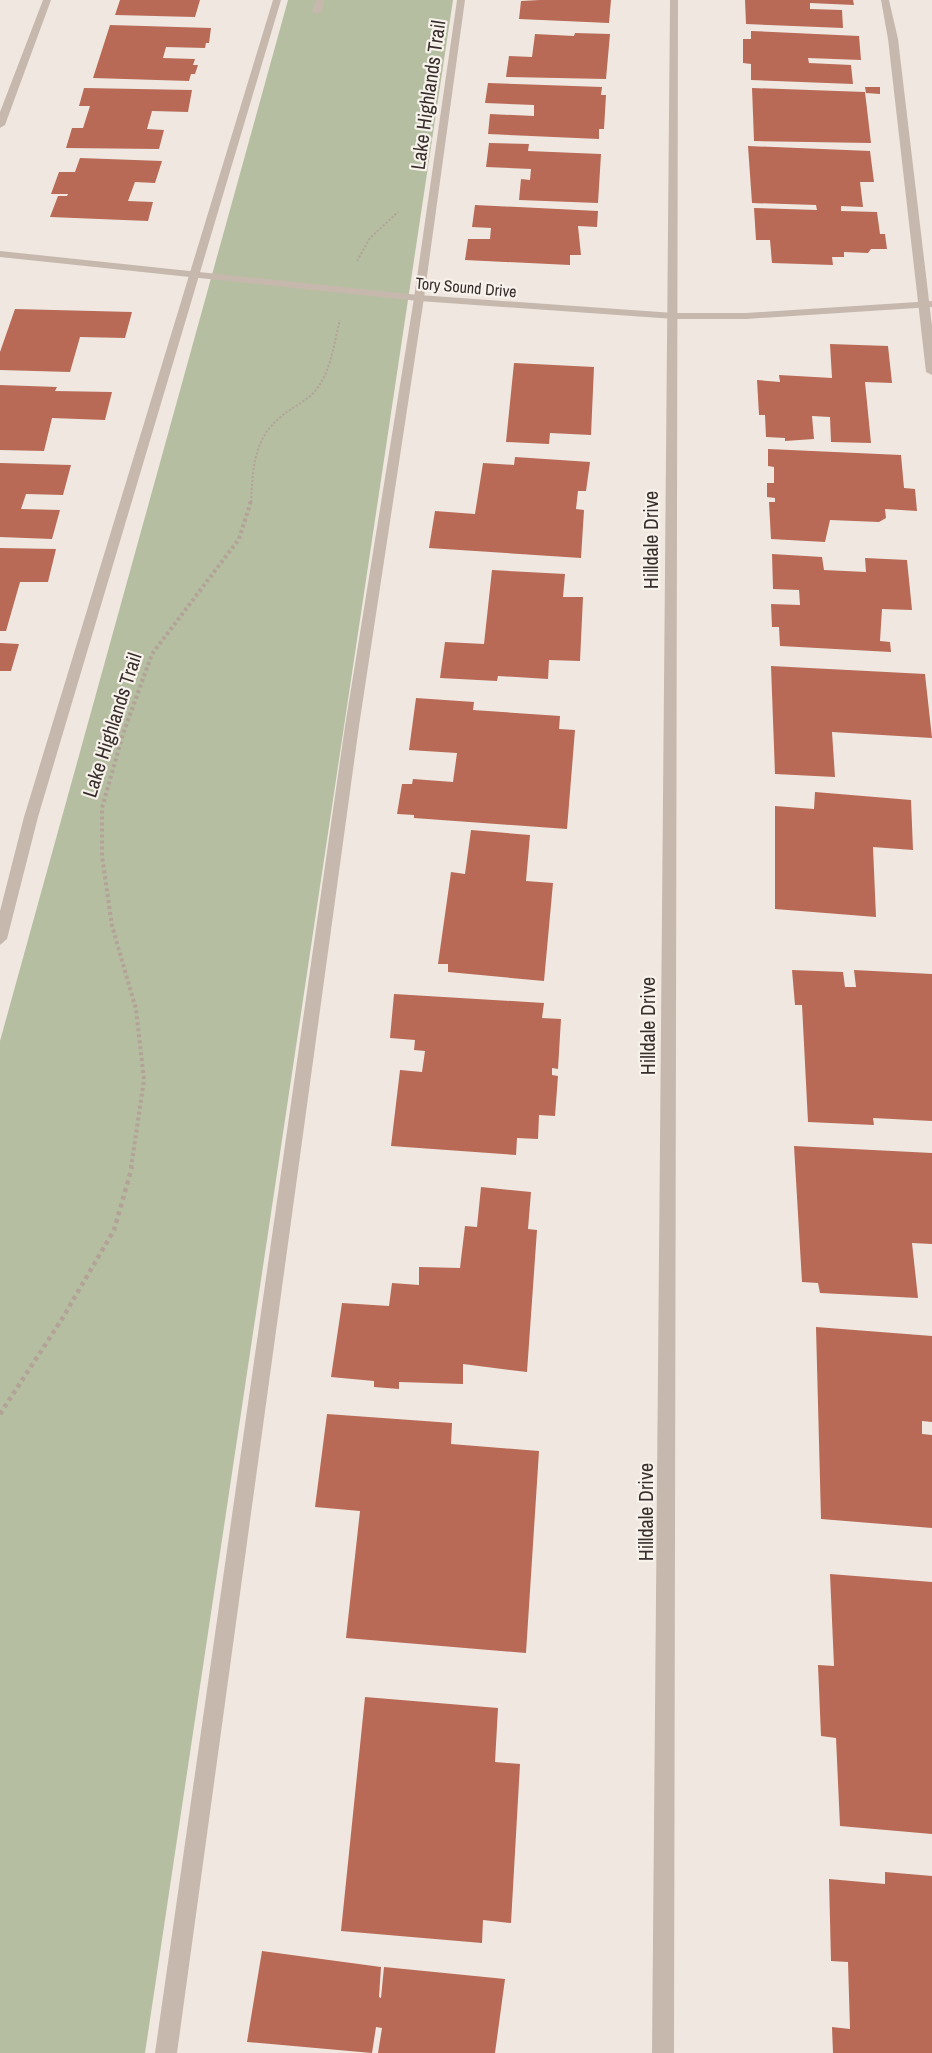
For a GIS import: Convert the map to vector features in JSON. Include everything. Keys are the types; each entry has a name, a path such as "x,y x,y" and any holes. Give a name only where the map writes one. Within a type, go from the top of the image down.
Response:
{"street":[{"path":"0,125 47,0"},
{"path":"0,939 31,817 277,0"},
{"path":"317,11 320,0"},
{"name":"Lake Highlands Trail","path":"432,192 460,0"},
{"name":"Hilldale Drive","path":"663,2053 674,0"},
{"path":"885,0 928,304 932,372"},
{"path":"166,2053 349,750 419,298 432,192"},
{"name":"Tory Sound Drive","path":"0,254 419,298 674,316 746,316 928,304"}],"path":[{"name":"Lake Highlands Trail","path":"0,1414 62,1319 114,1230 135,1155 144,1080 136,1009 112,927 102,856 102,807 123,734 152,654 239,539 251,506 253,458 260,440 279,417 315,391 326,373 347,290 357,261 370,238 393,215 432,192"}],"green space":[{"path":"288,0 453,0 145,2053 0,2053 0,1041"}],"building":[{"path":"120,0 200,0 195,17 115,15"},
{"path":"611,0 609,23 519,19 521,1"},
{"path":"745,0 853,0 854,5 810,3 810,9 842,10 843,28 746,24"},
{"path":"110,25 211,28 209,43 206,43 205,48 166,47 163,58 195,59 193,65 198,65 189,81 93,78"},
{"path":"751,31 859,36 861,60 808,58 809,63 851,65 853,84 751,80 751,64 743,63 743,39 751,39"},
{"path":"575,33 610,34 606,79 506,77 509,56 532,57 535,34 574,36"},
{"path":"488,83 602,87 601,95 606,95 604,129 599,129 599,139 488,134 490,114 534,116 534,105 485,103"},
{"path":"865,87 880,87 880,94 866,93"},
{"path":"84,88 192,90 188,112 152,111 147,129 164,130 159,149 66,148 72,128 83,128 90,106 79,106"},
{"path":"752,88 865,92 871,143 754,141"},
{"path":"489,143 529,144 528,151 601,154 598,203 519,200 521,179 530,180 531,169 486,167"},
{"path":"748,146 870,151 874,182 860,182 863,207 841,206 841,211 877,212 880,234 885,234 887,249 871,249 868,253 844,252 844,257 832,257 833,265 772,263 770,240 756,240 754,208 817,210 816,205 752,203"},
{"path":"80,158 162,161 155,183 135,182 128,201 153,202 148,221 50,217 58,196 68,194 51,194 59,172 75,172"},
{"path":"475,205 598,211 597,227 578,226 581,255 570,255 570,265 465,260 468,239 490,239 491,228 472,227"},
{"path":"15,309 132,312 125,338 80,337 70,372 0,370 0,352"},
{"path":"830,344 888,346 892,383 865,382 871,443 831,442 830,417 812,416 814,439 785,441 785,438 766,437 765,415 759,415 757,380 780,382 779,375 832,378"},
{"path":"514,363 594,367 591,435 550,433 549,444 506,442"},
{"path":"0,385 57,387 55,391 112,392 105,420 52,418 44,451 0,450"},
{"path":"768,449 901,455 904,488 915,489 917,511 885,509 886,518 879,522 830,520 825,542 771,539 769,502 775,502 775,498 767,497 767,483 774,483 774,467 768,466"},
{"path":"515,457 590,462 586,491 578,491 576,509 584,510 581,558 429,548 435,511 475,514 483,463 514,465"},
{"path":"0,463 71,465 63,495 26,494 21,509 60,510 52,539 0,537"},
{"path":"0,548 56,549 48,582 20,582 6,631 0,631"},
{"path":"772,554 822,557 824,570 866,572 865,558 907,560 912,610 882,609 880,641 890,642 891,652 780,646 779,627 772,627 771,604 800,605 799,590 773,589"},
{"path":"492,570 565,574 563,597 583,597 580,661 549,660 548,679 498,676 497,681 440,678 445,642 484,644"},
{"path":"0,643 19,644 11,671 0,671"},
{"path":"771,666 925,674 932,738 832,732 835,777 775,774"},
{"path":"416,698 474,702 473,710 560,716 559,729 575,730 567,829 414,818 414,815 397,814 402,784 412,784 413,779 453,782 457,753 409,750"},
{"path":"815,792 911,800 913,850 873,847 876,917 775,909 775,806 814,809"},
{"path":"471,830 530,835 526,881 553,883 544,981 448,972 448,964 438,964 451,872 465,874"},
{"path":"792,970 843,972 845,987 856,987 854,970 932,974 932,1121 873,1118 874,1125 808,1122 802,1005 795,1005"},
{"path":"394,994 544,1003 542,1018 561,1019 558,1069 552,1068 552,1075 558,1076 555,1116 539,1115 538,1139 517,1138 516,1155 391,1146 400,1070 422,1072 425,1051 414,1050 415,1040 390,1038"},
{"path":"794,1146 932,1153 932,1244 912,1243 918,1298 820,1293 818,1283 802,1282"},
{"path":"481,1187 531,1192 528,1229 537,1230 527,1372 463,1364 463,1384 399,1382 399,1389 374,1387 374,1381 331,1377 342,1303 389,1306 392,1283 419,1285 419,1267 460,1268 465,1226 477,1227"},
{"path":"816,1327 932,1336 932,1422 922,1421 922,1434 932,1435 932,1528 821,1519"},
{"path":"327,1414 452,1423 451,1444 539,1451 526,1653 346,1638 360,1511 315,1507"},
{"path":"830,1574 932,1582 932,1834 840,1826 836,1738 821,1736 818,1665 834,1666"},
{"path":"365,1697 498,1708 495,1762 520,1764 511,1923 483,1920 482,1943 341,1931"},
{"path":"885,1872 932,1876 932,2053 833,2053 832,2027 850,2029 848,1962 831,1961 829,1879 885,1884"},
{"path":"262,1951 381,1967 379,1997 381,1998 384,1967 505,1979 495,2053 378,2053 382,2028 376,2027 372,2053 247,2042"}]}
